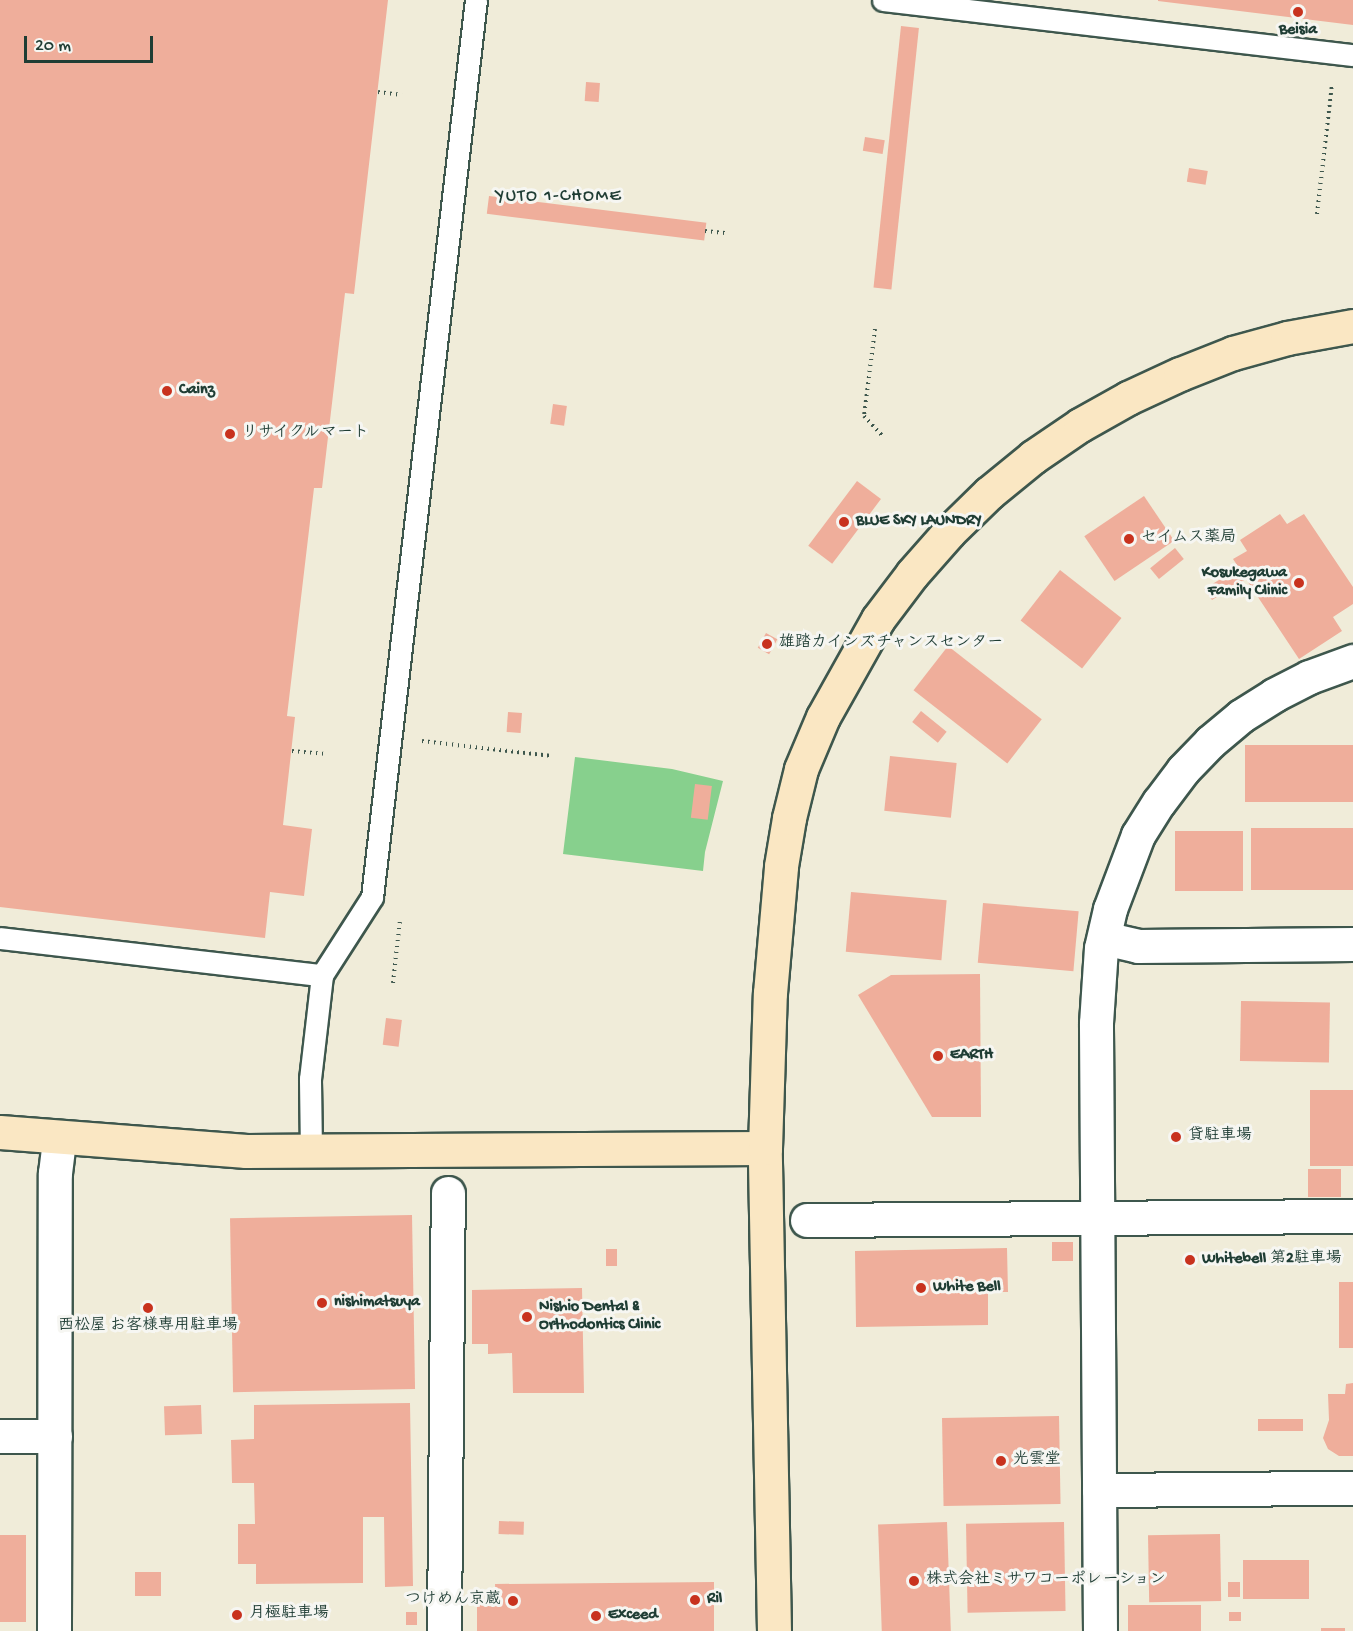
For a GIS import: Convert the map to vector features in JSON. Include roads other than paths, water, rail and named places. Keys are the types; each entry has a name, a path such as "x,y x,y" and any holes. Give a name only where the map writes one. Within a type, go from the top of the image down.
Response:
{"street":[{"path":"774,1631 765,1148 770,993 781,866 789,818 801,769 823,717 878,619 949,532 989,493 1033,457 1080,425 1149,388 1233,353 1287,338 1353,327"},
{"path":"1100,1631 1096,1023 1104,938 1119,881 1138,835 1183,770 1210,742 1249,710 1309,676 1353,661"},
{"path":"1104,938 1138,946 1353,944"},
{"path":"0,1132 206,1149 311,1152 765,1148"},
{"path":"54,1631 58,1138"},
{"path":"444,1631 448,1193"},
{"path":"807,1220 1353,1216"},
{"path":"0,1436 55,1437"},
{"path":"1099,1490 1353,1488"}],"lane":[{"path":"311,1152 310,1079 322,975 372,897 476,0"},
{"path":"883,0 1353,55"},
{"path":"0,938 322,975"}],"place":[{"name":"Beisia","path":"1298,12"},
{"name":"Cainz","path":"167,391"},
{"name":"リサイクルマート","path":"230,434"},
{"name":"BLUE SKY LAUNDRY","path":"844,522"},
{"name":"セイムス薬局","path":"1129,539"},
{"name":"Kosukegawa Family Clinic","path":"1299,583"},
{"name":"雄踏カインズチャンスセンター","path":"767,644"},
{"name":"EARTH","path":"938,1056"},
{"name":"貸駐車場","path":"1176,1137"},
{"name":"Whitebell 第2駐車場","path":"1190,1260"},
{"name":"White Bell","path":"921,1288"},
{"name":"nishimatsuya","path":"322,1303"},
{"name":"西松屋 お客様専用駐車場","path":"148,1308"},
{"name":"Nishio Dental & Orthodontics Clinic","path":"527,1317"},
{"name":"光雲堂","path":"1001,1461"},
{"name":"株式会社ミサワコーポレーション","path":"914,1581"},
{"name":"Ril","path":"695,1600"},
{"name":"つけめん京蔵","path":"513,1601"},
{"name":"月極駐車場","path":"237,1615"},
{"name":"Exceed","path":"596,1616"}],"district":[{"name":"YUTO 1-CHOME","path":"559,197"}]}
